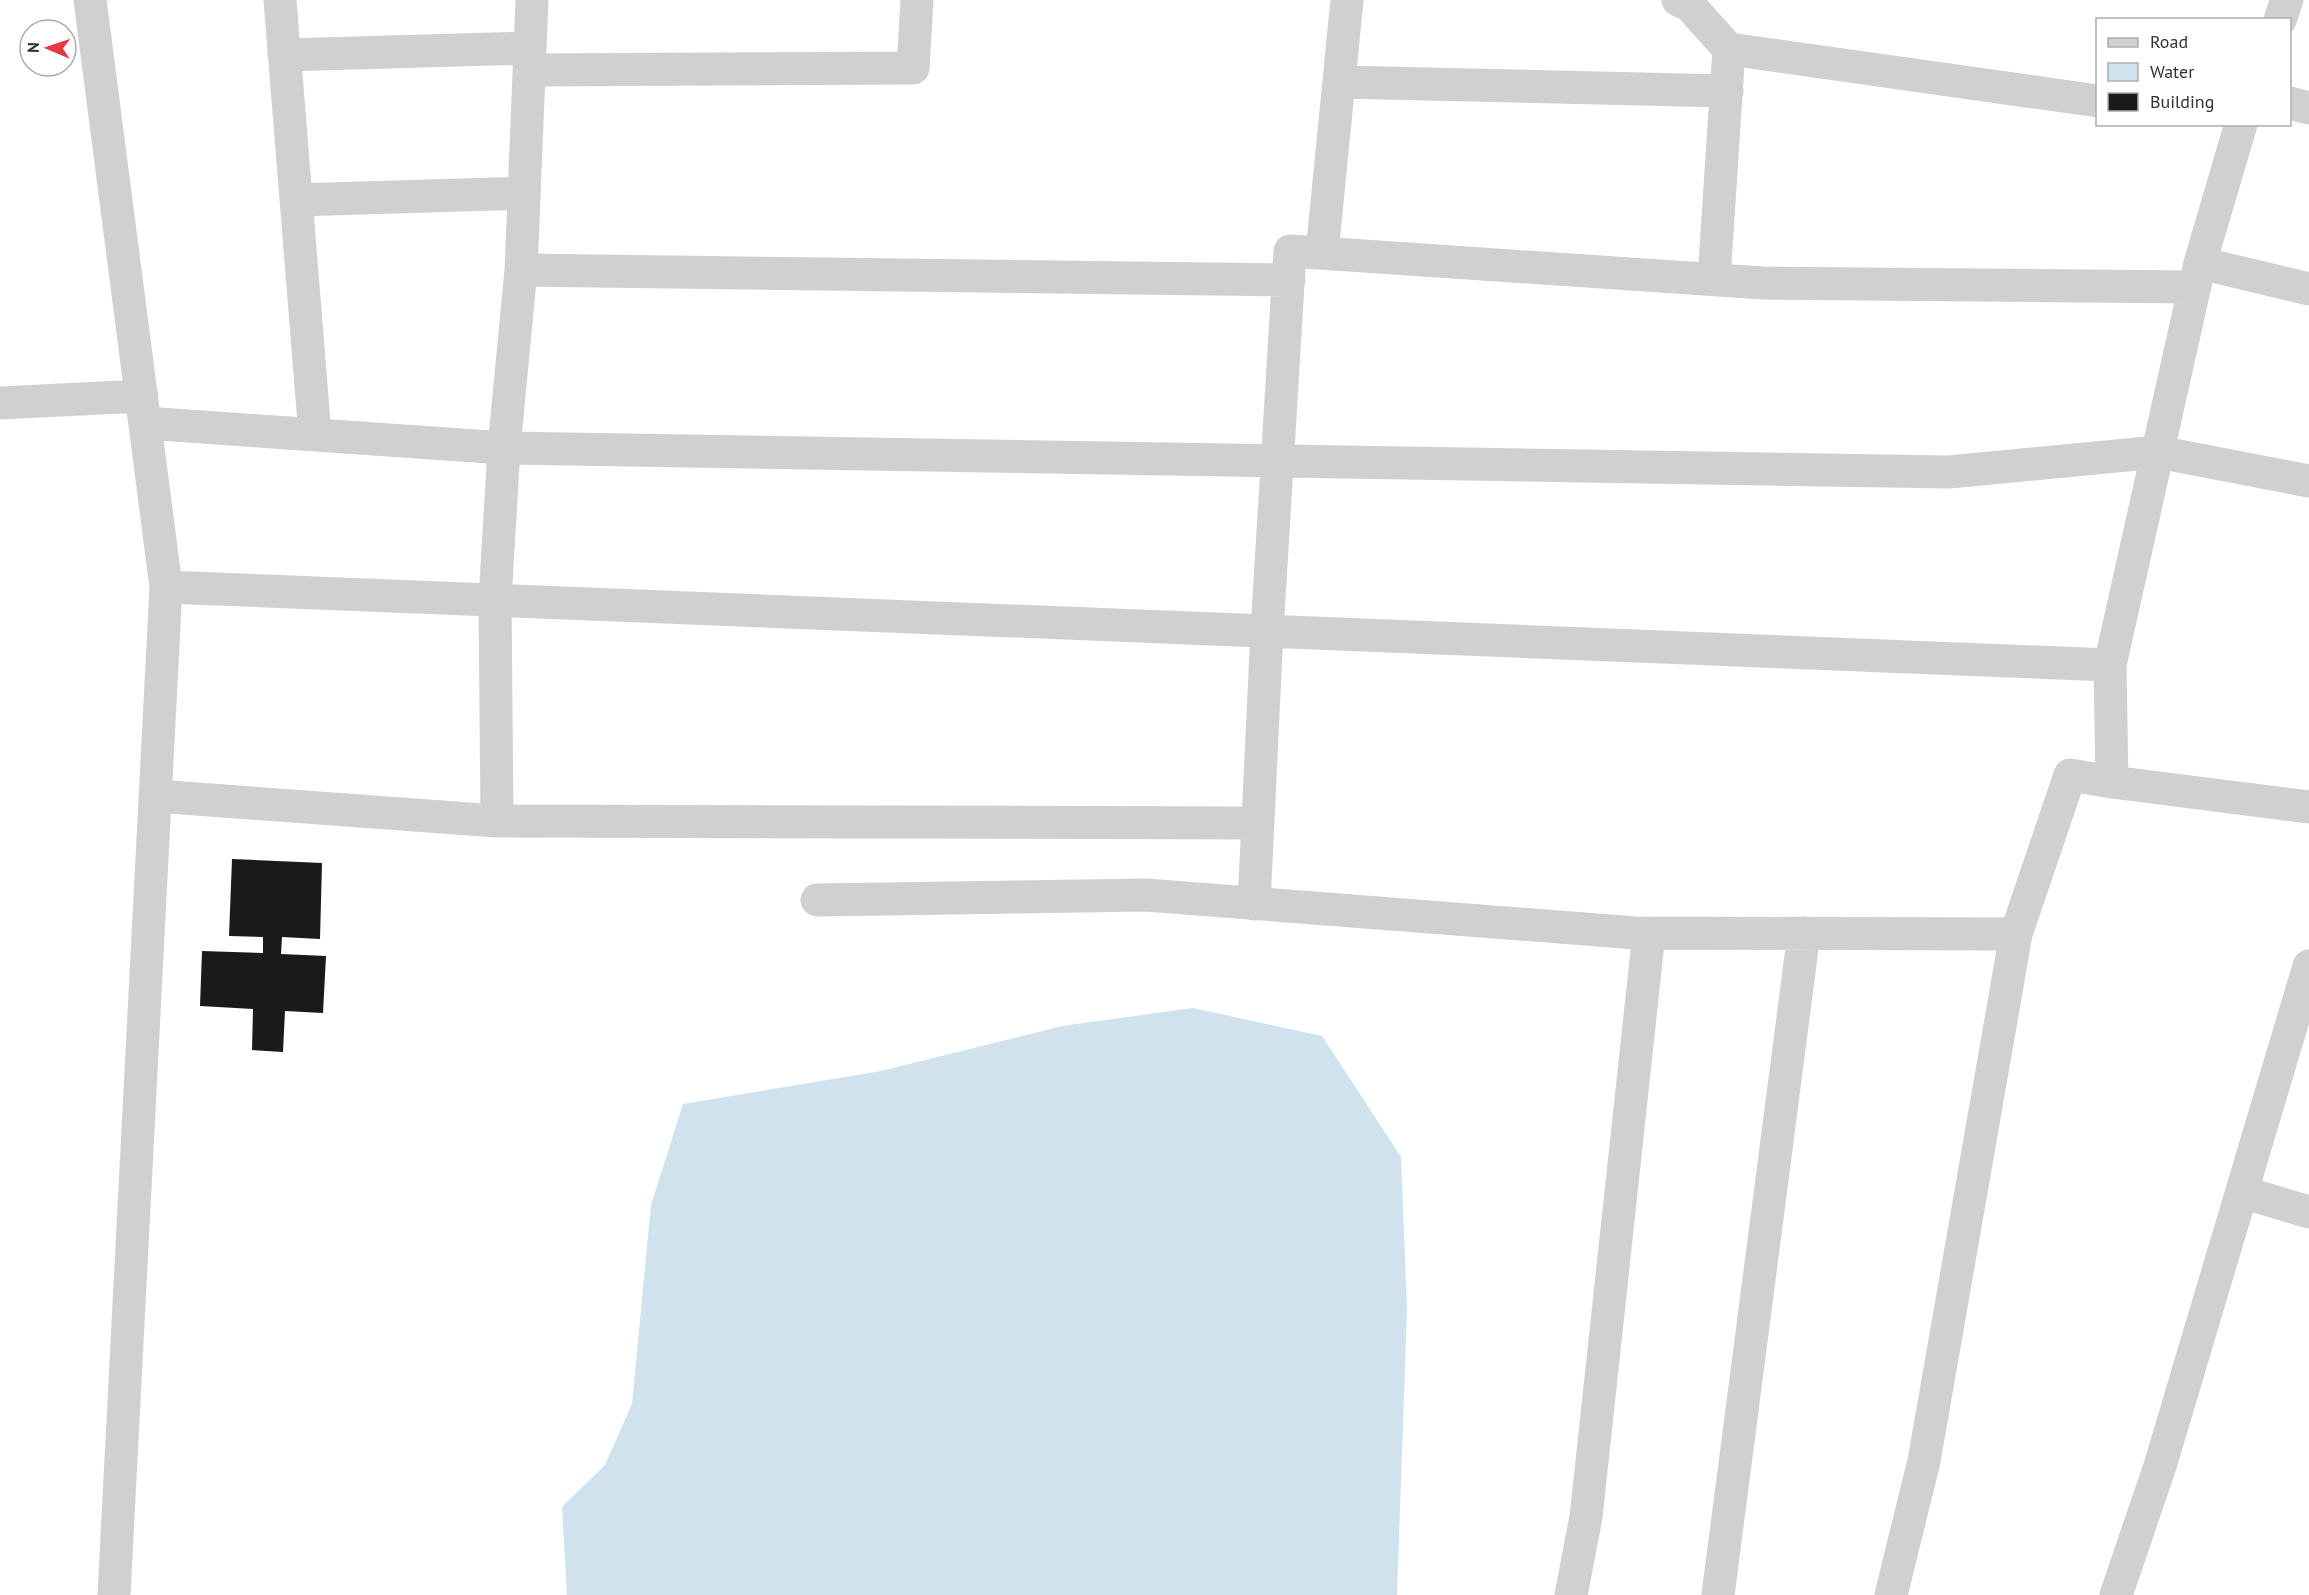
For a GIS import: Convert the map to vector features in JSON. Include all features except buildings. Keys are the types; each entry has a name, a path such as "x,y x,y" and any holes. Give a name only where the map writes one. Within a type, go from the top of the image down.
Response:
{"street":[{"path":"90,0 166,587 114,1595"},
{"path":"280,0 315,435"},
{"path":"497,821 495,600 504,448 520,270 532,0"},
{"path":"284,55 913,68 916,0"},
{"path":"1322,253 1347,0"},
{"path":"1678,0 1689,5 1729,50 2096,100"},
{"path":"2281,18 2287,0"},
{"path":"1714,279 1729,50"},
{"path":"1339,82 1727,91"},
{"path":"2291,104 2309,108"},
{"path":"2112,782 2110,665 2198,275 2240,126"},
{"path":"296,200 524,193"},
{"path":"1254,903 1266,631 1290,252 1763,283 2198,275 2309,289"},
{"path":"520,270 1288,280"},
{"path":"0,404 144,409 315,435 504,448 1949,472 2158,452 2309,481"},
{"path":"166,587 2110,665"},
{"path":"1891,1595 1924,1461 2016,934 2070,775 2309,807"},
{"path":"156,796 497,821 1258,824"},
{"path":"817,900 1146,895 1649,933 2016,934"},
{"path":"1571,1595 1586,1517 1649,933"},
{"path":"1718,1595 1804,933"},
{"path":"2116,1595 2160,1466 2309,966"},
{"path":"2242,1192 2309,1212"}],"water":[{"path":"1193,1008 1322,1036 1401,1157 1407,1310 1397,1595 567,1595 562,1507 605,1465 632,1404 651,1205 683,1104 881,1071 1062,1026"}]}
